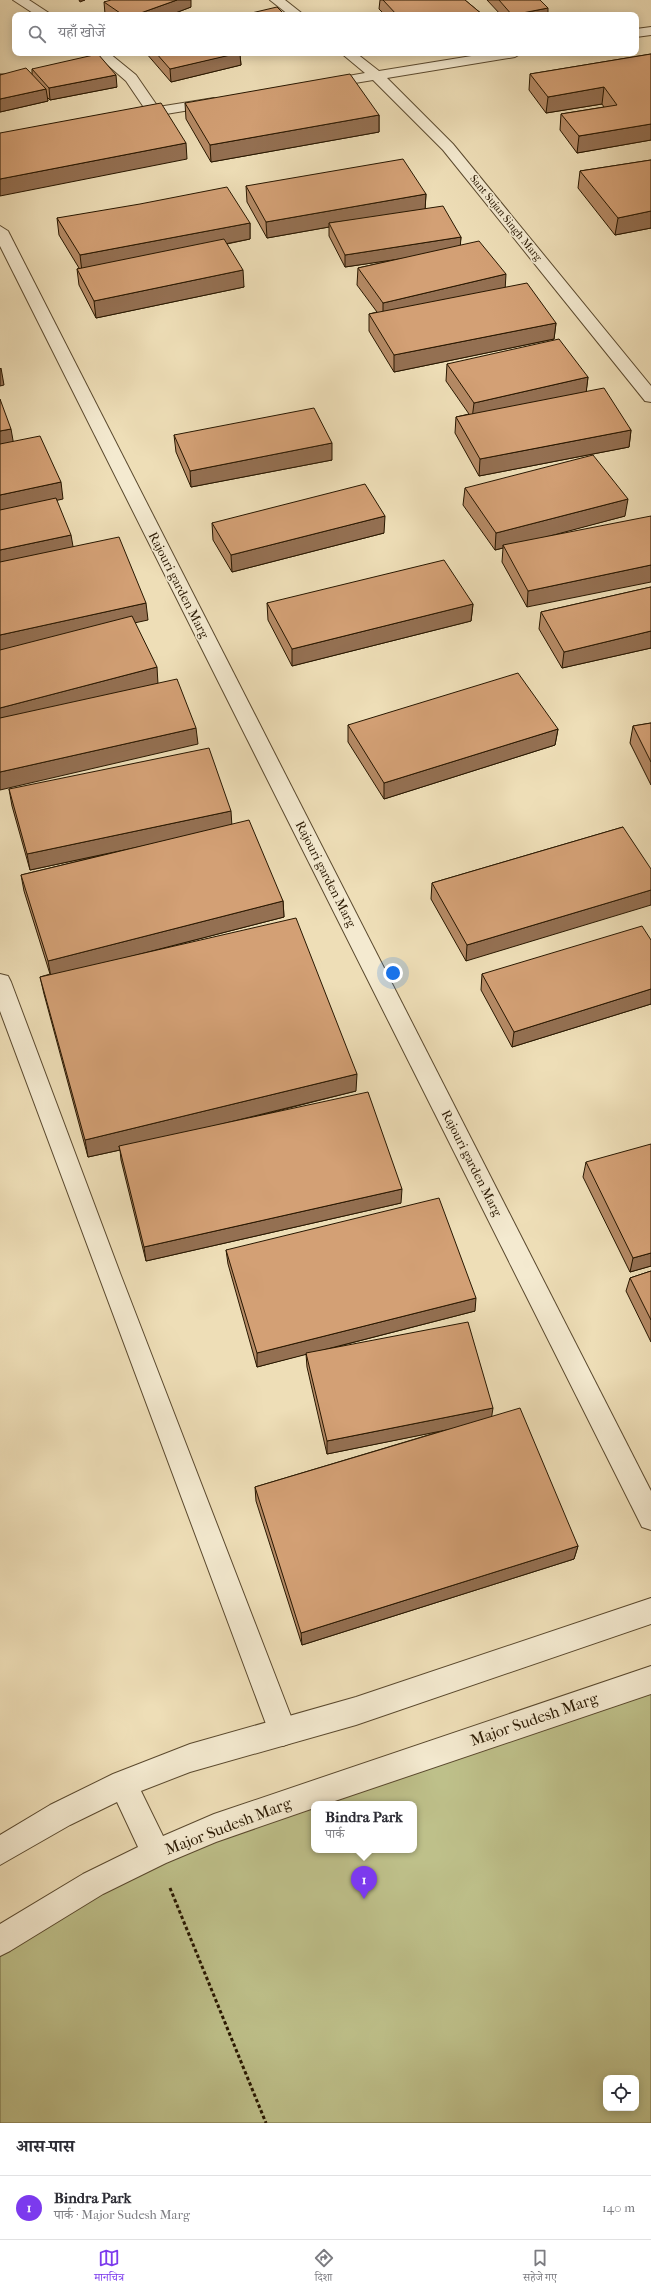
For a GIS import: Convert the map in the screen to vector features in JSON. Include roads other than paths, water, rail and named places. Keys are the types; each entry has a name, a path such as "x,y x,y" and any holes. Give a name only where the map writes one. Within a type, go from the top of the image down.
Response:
{"street":[{"path":"20,0 40,12"},
{"path":"277,0 293,12"},
{"path":"639,33 651,31"},
{"path":"105,56 131,78 154,112"},
{"name":"Sant Sujan Singh Marg","path":"352,56 377,76 448,148 651,397"},
{"path":"308,87 497,56"},
{"path":"123,116 231,99"},
{"name":"Rajouri garden Marg","path":"0,231 651,1518"},
{"path":"0,982 108,1273 283,1732"},
{"path":"0,1851 60,1815 124,1784 190,1758 356,1710 651,1611"},
{"name":"Major Sudesh Marg","path":"0,1941 93,1884 156,1853 214,1828 651,1680"},
{"path":"124,1784 156,1853"}],"place":[{"name":"Bindra Park","path":"364,1899"}]}
